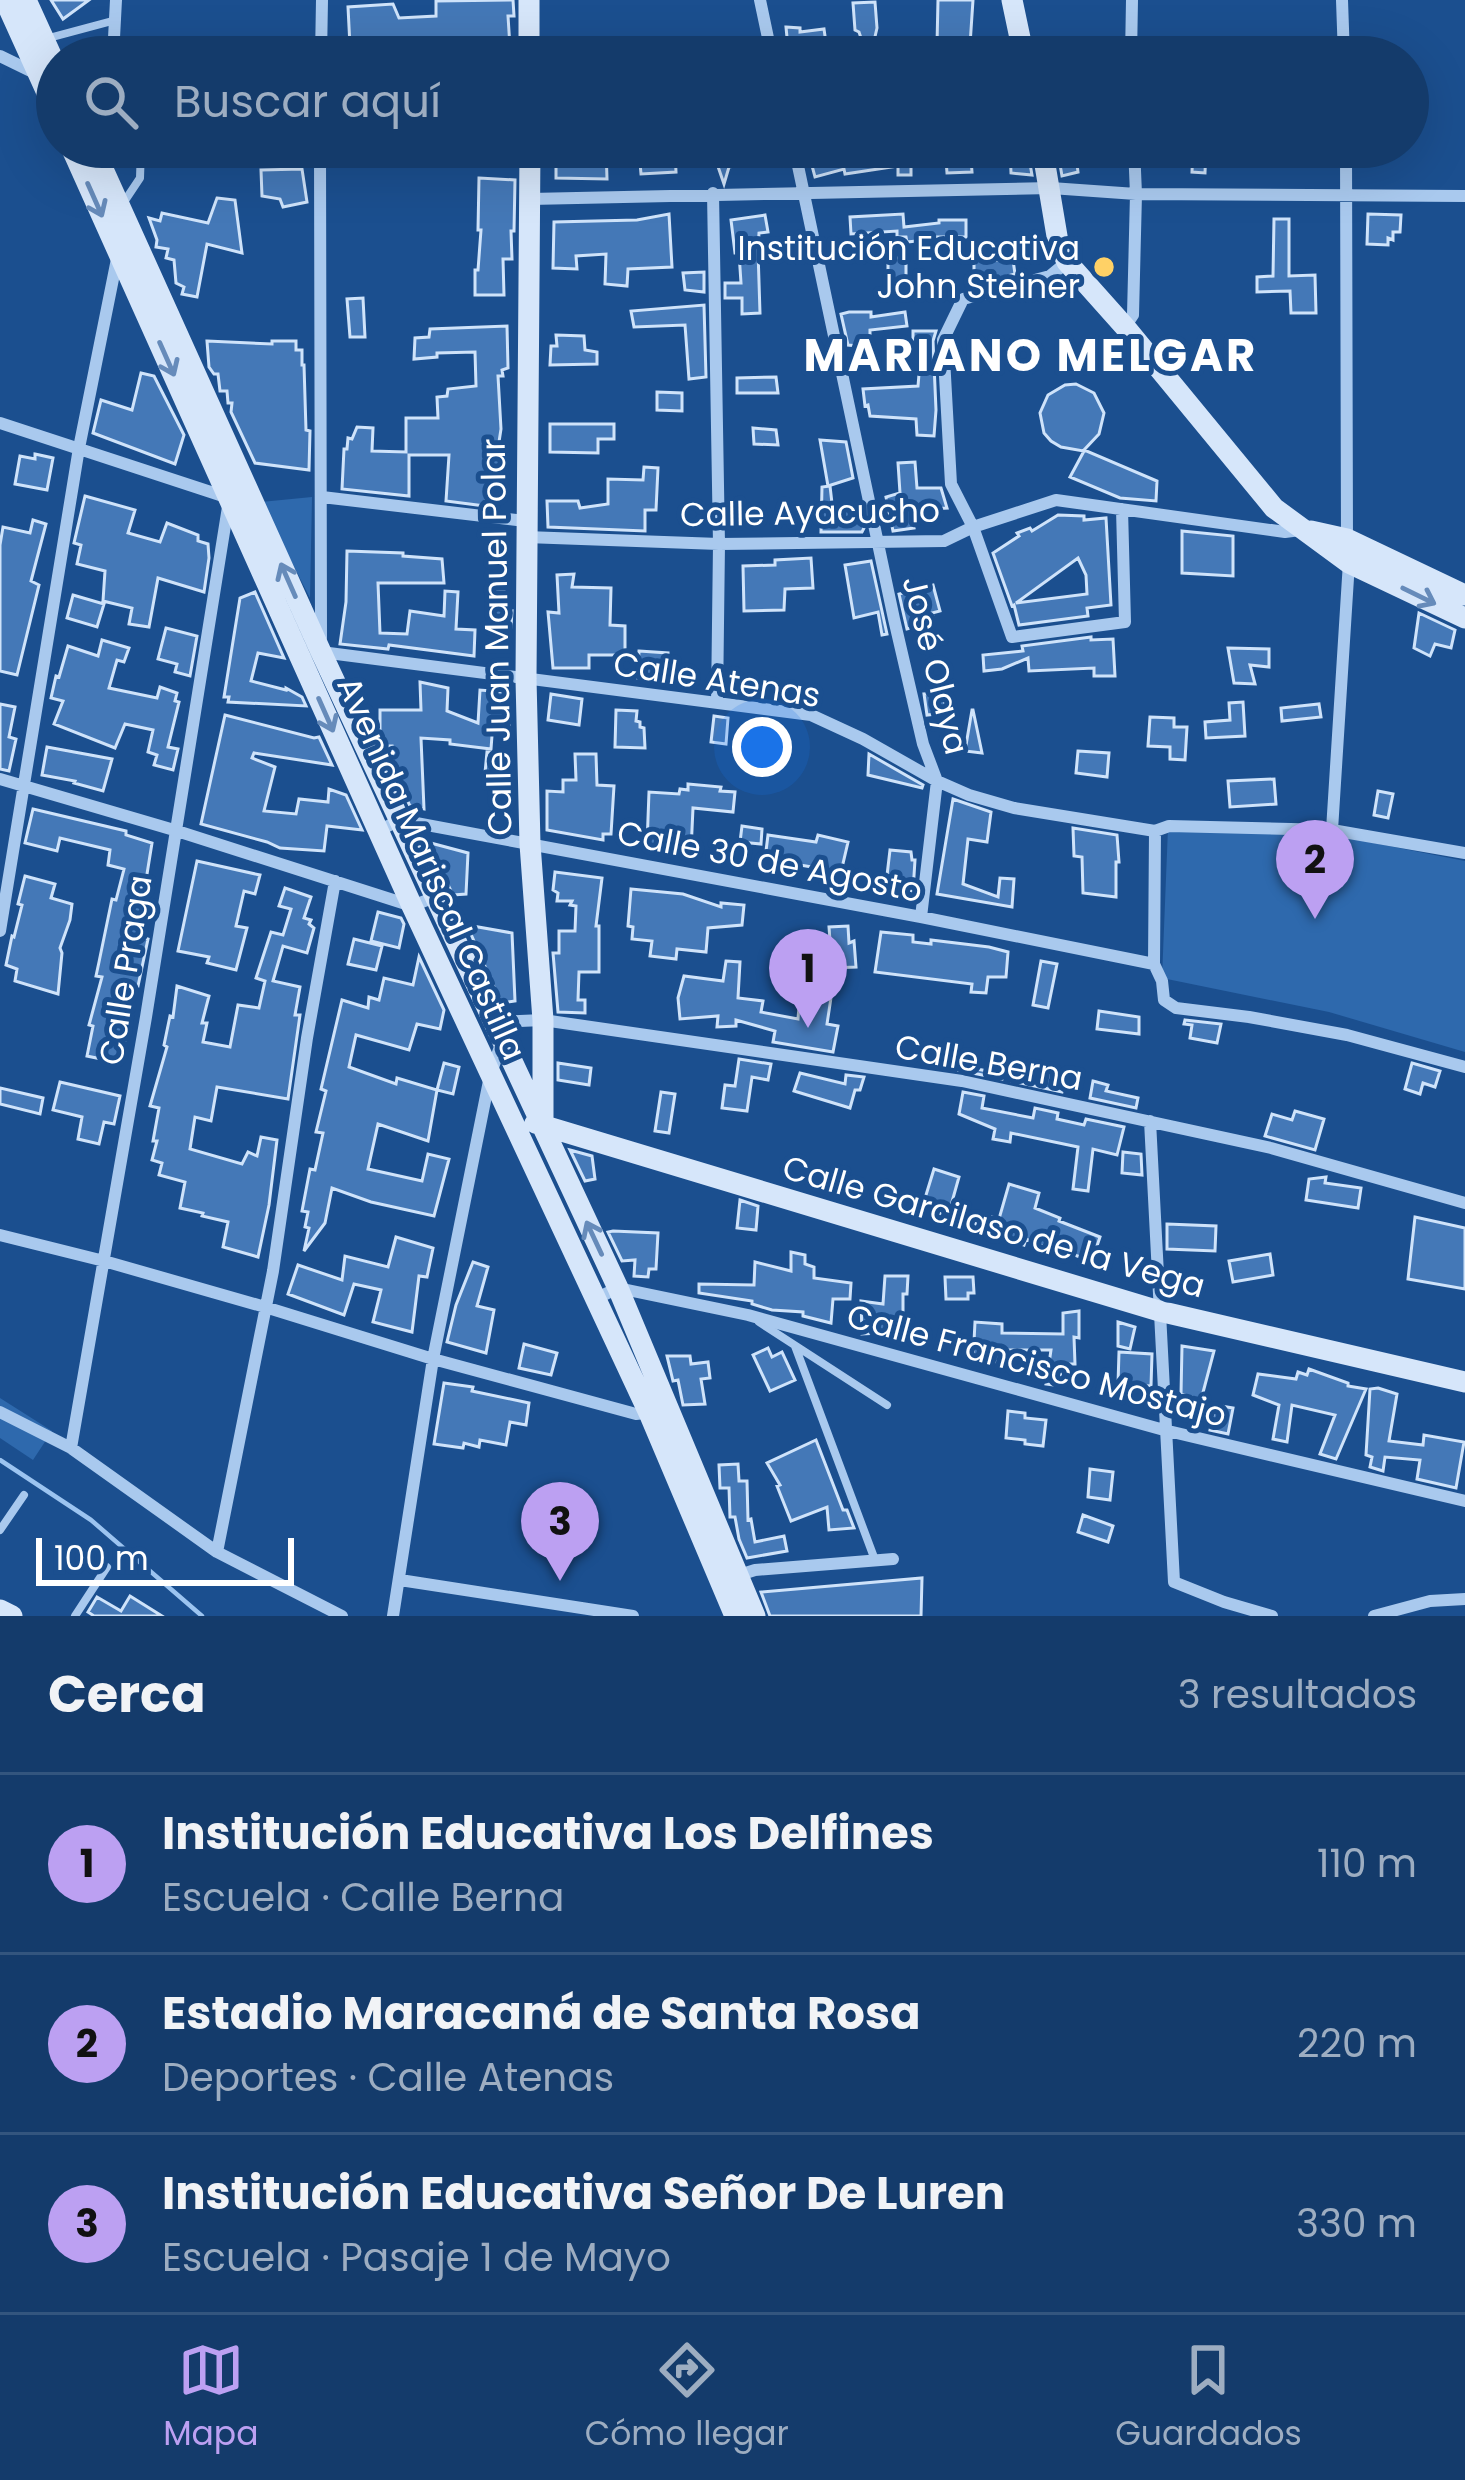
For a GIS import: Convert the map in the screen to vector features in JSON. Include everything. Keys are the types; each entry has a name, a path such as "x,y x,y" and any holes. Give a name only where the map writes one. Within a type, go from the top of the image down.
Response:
{"main road":[{"path":"5,0 36,45"},
{"path":"26,0 34,42"},
{"path":"529,0 529,36"},
{"path":"1012,0 1020,36"},
{"name":"Avenida Mariscal Castilla","path":"89,168 118,252 311,655 378,831 490,1076 608,1293"},
{"name":"Avenida Mariscal Castilla","path":"95,168 121,206 240,499"},
{"name":"Calle Juan Manuel Polar","path":"530,168 526,679 530,844 543,1020 543,1126"},
{"path":"1047,168 1058,242 1067,262 1274,508 1303,529 1465,618"},
{"path":"1348,551 1465,596"},
{"name":"Avenida Mariscal Castilla","path":"311,655 400,820 543,1126 729,1579 755,1616"},
{"name":"Calle Garcilaso de la Vega","path":"510,1116 1159,1312 1465,1382"},
{"name":"Avenida Mariscal Castilla","path":"729,1579 735,1616"},
{"path":"0,1610 12,1616"}],"street":[{"path":"115,36 116,0"},
{"path":"321,36 322,0"},
{"path":"760,0 768,36"},
{"path":"1131,36 1132,0"},
{"path":"1342,0 1343,36"},
{"path":"0,52 34,42"},
{"path":"0,52 36,65"},
{"path":"311,655 322,497 320,168"},
{"name":"José Olaya","path":"799,168 894,619 923,744 937,781 921,917"},
{"path":"1124,327 1133,315 1135,168"},
{"path":"1332,830 1348,551 1346,168"},
{"path":"530,199 1051,188 1136,194 1465,196"},
{"path":"713,193 717,703"},
{"path":"0,931 79,448 118,252"},
{"path":"1067,262 1050,276 963,299 943,340 951,484 974,527 1012,638 1125,622 1122,509"},
{"path":"0,423 240,499"},
{"name":"Calle Ayacucho","path":"322,497 525,529 719,544 944,541 1056,500 1285,532 1303,529"},
{"name":"Calle Praga","path":"71,1448 174,830 240,499"},
{"name":"Calle Atenas","path":"311,655 811,715 937,781 1014,808 1155,831 1169,826 1332,830 1465,854"},
{"path":"0,779 412,906 435,897"},
{"path":"378,831 400,820"},
{"name":"Calle 30 de Agosto","path":"400,820 1154,964"},
{"path":"1155,831 1154,964 1164,1000 1176,1008 1318,1029 1465,1067"},
{"path":"217,1552 273,1271 335,880"},
{"name":"Calle Berna","path":"498,1031 543,1020 962,1081 1271,1148 1465,1203"},
{"path":"393,1616 433,1359 498,1031"},
{"path":"1150,1121 1174,1582 1226,1609 1272,1616"},
{"path":"0,1235 636,1414 658,1410"},
{"name":"Calle Francisco Mostajo","path":"608,1293 748,1315 1164,1430 1465,1501"},
{"path":"0,1412 71,1448 217,1552 342,1616"},
{"path":"729,1579 755,1570 892,1559"},
{"path":"400,1580 632,1616"},
{"path":"1374,1616 1430,1601 1465,1599"}],"lane":[{"path":"56,36 116,20"},
{"path":"121,206 140,178 140,168"},
{"path":"748,1315 887,1405"},
{"path":"795,1346 875,1560"},
{"path":"0,1530 24,1496"},
{"path":"75,1616 107,1567"}],"shaded area":[{"path":"312,497 310,598 261,502"},
{"path":"1168,828 1333,835 1465,861 1465,1052 1329,1012 1162,978"},
{"path":"0,1398 52,1431 33,1460 0,1438"}],"building":[{"path":"51,0 89,0 63,19"},
{"path":"513,0 509,36 349,36 348,7 393,4 399,18 436,16 436,1"},
{"path":"938,0 973,0 971,36 937,36"},
{"path":"875,2 875,36 860,36 855,30 853,3"},
{"path":"786,27 800,28 800,32 824,29 825,36 787,36"},
{"path":"556,168 607,168 607,179 556,178"},
{"path":"640,168 676,168 676,172 641,174"},
{"path":"813,168 885,168 845,174 844,169 815,177"},
{"path":"898,168 911,168 911,175 898,175"},
{"path":"947,168 972,168 972,172 947,173"},
{"path":"1011,168 1031,168 1032,175 1011,173"},
{"path":"1061,168 1078,168 1078,172 1062,176"},
{"path":"302,169 307,202 283,207 280,199 262,196 261,170"},
{"path":"479,178 515,180 512,259 503,259 504,295 475,295 481,230"},
{"path":"217,198 235,200 242,253 207,244 197,297 182,294 174,260 166,258 168,249 156,247 149,218 160,221 162,213 208,223"},
{"path":"669,214 672,267 628,269 627,286 605,284 606,254 576,256 577,269 553,268 554,222 637,220"},
{"path":"903,214 904,227 966,220 966,237 907,242 906,237 897,237 897,231 851,234 850,217"},
{"path":"1368,214 1401,215 1400,232 1393,232 1388,245 1367,244"},
{"path":"765,215 768,232 759,233 758,251 760,313 742,314 742,298 725,298 725,283 741,283 731,220"},
{"path":"1274,219 1289,219 1289,276 1315,275 1316,313 1291,313 1290,291 1257,292 1257,277 1273,276"},
{"path":"888,258 906,258 906,284 888,284"},
{"path":"974,260 1013,260 1015,274 974,285"},
{"path":"704,272 704,292 685,290 683,273"},
{"path":"363,298 365,337 350,337 347,299"},
{"path":"704,305 706,377 689,379 685,325 634,327 631,311"},
{"path":"871,312 871,317 905,312 907,326 870,330 870,347 848,345 841,314"},
{"path":"507,326 508,368 498,376 505,477 488,475 485,506 446,501 449,455 409,455 409,496 342,489 344,449 357,427 373,428 372,451 406,452 406,418 438,418 437,397 447,396 448,389 476,386 475,352 414,359 415,338 429,337 430,329"},
{"path":"913,331 936,331 934,436 917,435 916,419 870,416 865,406 863,389 918,386 921,350 913,351"},
{"path":"556,335 584,336 585,350 597,352 597,364 550,365"},
{"path":"207,341 296,341 304,365 309,470 255,463 231,412 227,391 220,391 218,374 209,367"},
{"path":"141,373 154,376 184,435 175,464 93,433 101,400 132,410"},
{"path":"776,377 778,393 737,393 737,378"},
{"path":"1076,384 1094,393 1104,413 1099,434 1084,450 1157,481 1156,501 1120,498 1070,477 1084,451 1051,441 1040,413 1048,395"},
{"path":"657,392 682,393 682,411 657,410"},
{"path":"550,424 614,424 614,439 598,439 598,453 550,452"},
{"path":"753,428 776,430 778,445 754,444"},
{"path":"820,440 846,442 853,478 828,486"},
{"path":"35,454 53,458 47,490 15,484 20,456 35,459"},
{"path":"915,462 917,488 941,488 947,508 910,510 914,528 893,531 886,497 900,493 898,463"},
{"path":"644,467 658,468 656,510 645,510 645,531 548,527 547,501 578,501 580,508 608,504 608,479 643,480"},
{"path":"830,486 833,512 860,509 862,532 821,532 822,487"},
{"path":"85,496 135,510 128,533 160,542 167,523 198,535 198,541 208,544 204,592 158,578 149,627 129,624 132,608 103,601 105,571 77,564 81,545 74,543"},
{"path":"1058,515 1106,518 1111,605 1087,608 1088,616 1019,625 993,553 1017,533 1032,531","holes":["1078,558 1086,575 1087,594 1016,603"]},
{"path":"33,520 46,524 31,581 39,585 17,675 0,671 0,545 3,527 30,533"},
{"path":"1182,531 1233,536 1233,576 1182,573"},
{"path":"347,551 442,559 444,583 378,583 380,633 407,634 410,611 444,616 445,591 458,592 456,629 475,630 474,656 340,644"},
{"path":"811,558 813,588 785,589 784,610 744,611 743,566"},
{"path":"871,561 887,634 882,635 878,612 854,618 845,565"},
{"path":"574,574 572,587 611,588 610,625 625,626 625,655 589,655 589,668 553,668 548,612 559,613 557,575"},
{"path":"933,585 940,611 932,613 934,619 922,621 923,625 907,629 899,594"},
{"path":"490,588 504,590 505,612 512,611 511,627 492,627"},
{"path":"255,592 284,658 258,653 251,681 286,688 302,697 306,706 228,702 229,697 224,697 240,598"},
{"path":"73,595 104,604 97,627 67,618"},
{"path":"1419,613 1455,630 1451,648 1435,644 1430,656 1414,648"},
{"path":"166,628 197,636 190,676 175,672 177,664 158,659"},
{"path":"1091,637 1113,639 1115,676 1094,676 1094,668 1029,671 1028,658 984,671 983,655"},
{"path":"102,640 129,648 124,662 117,660 109,688 157,698 160,687 177,693 168,747 178,749 173,770 154,765 157,755 148,752 153,730 125,724 115,748 54,724 63,701 51,698 68,646 98,656"},
{"path":"1228,648 1269,649 1269,667 1250,665 1255,684 1234,683"},
{"path":"639,651 668,653 667,679 638,678"},
{"path":"420,682 448,688 447,711 478,723 480,690 504,692 509,725 493,722 491,749 421,738 424,809 410,806 392,769 392,746 380,743 380,710 421,710"},
{"path":"944,693 946,713 927,715 924,694"},
{"path":"551,694 582,699 579,725 548,720"},
{"path":"1243,702 1245,736 1206,738 1205,722 1230,720 1229,703"},
{"path":"0,704 15,707 9,737 16,739 9,771 0,769"},
{"path":"1319,704 1321,717 1282,721 1281,708"},
{"path":"616,710 637,711 645,748 615,747"},
{"path":"973,710 982,753 965,751"},
{"path":"225,715 319,737 332,765 254,753 252,758 275,767 264,811 296,814 299,799 328,802 329,789 346,795 362,830 327,826 324,851 280,848 201,824"},
{"path":"714,716 728,718 726,744 711,742"},
{"path":"1150,717 1174,718 1174,727 1187,727 1185,760 1170,759 1170,747 1148,746"},
{"path":"47,747 112,759 103,791 42,775"},
{"path":"1078,751 1109,753 1107,777 1076,773"},
{"path":"487,752 509,754 507,785 484,783"},
{"path":"575,754 596,754 597,785 614,786 611,834 603,834 603,840 547,830 547,791 563,792 563,780 576,780"},
{"path":"869,754 923,785 922,788 868,775"},
{"path":"1274,779 1276,804 1230,807 1228,781"},
{"path":"688,784 735,792 733,812 693,808 691,851 647,845 649,792 679,794 680,789 688,790"},
{"path":"1378,791 1393,794 1388,818 1374,815"},
{"path":"953,799 991,812 987,842 968,839 963,884 998,897 1000,878 1014,879 1012,907 937,894"},
{"path":"33,809 126,831 126,835 152,843 135,905 149,908 141,937 148,939 138,986 133,985 123,1019 129,1021 120,1063 87,1056 93,1026 89,1025 102,977 96,976 112,899 116,900 124,869 108,865 110,850 60,838 57,851 25,843"},
{"path":"742,826 762,829 761,844 740,842"},
{"path":"1073,828 1117,835 1116,897 1083,893 1082,857 1074,856"},
{"path":"768,835 816,842 818,835 848,842 841,872 765,859"},
{"path":"427,842 468,853 466,894 453,895"},
{"path":"890,850 911,852 913,891 886,884"},
{"path":"197,861 260,875 255,894 244,891 236,926 247,928 236,970 207,963 209,957 178,951"},
{"path":"555,872 602,878 596,926 599,972 579,972 578,1000 585,1000 585,1013 558,1012 553,953 559,953 559,931 575,931 576,906 570,905 572,901 557,901"},
{"path":"25,876 55,884 51,898 72,904 60,948 58,994 15,981 17,969 6,965"},
{"path":"285,888 311,897 304,918 314,928 307,953 283,946 273,981 300,987 288,1099 217,1087 211,1121 195,1117 190,1149 242,1164 248,1152 257,1156 261,1137 277,1140 258,1257 223,1247 228,1222 180,1208 185,1182 159,1175 162,1163 152,1160 159,1108 150,1106 167,1047 177,986 209,996 203,1042 230,1047 238,1005 259,1008 265,981 256,978 271,932 283,935 291,909 279,906"},
{"path":"631,889 683,894 721,907 721,903 744,905 742,925 708,928 706,952 677,949 676,959 650,956 652,941 632,939 633,927 628,926"},
{"path":"378,912 401,918 399,948 371,941"},
{"path":"467,925 512,933 515,1001 501,1003"},
{"path":"848,926 856,967 832,968 829,927"},
{"path":"881,932 913,935 913,942 931,944 931,940 1008,952 1006,977 988,977 986,993 971,992 972,984 875,972"},
{"path":"354,939 382,946 376,970 348,964"},
{"path":"419,957 444,1010 440,1029 417,1024 409,1050 356,1035 349,1067 396,1084 397,1078 437,1090 428,1141 378,1124 368,1169 422,1181 428,1154 449,1159 434,1216 332,1188 325,1223 304,1251 309,1228 305,1227 308,1212 302,1211 323,1133 316,1132 326,1091 321,1089 342,1000 368,1008 369,997 379,1000 384,978 413,985"},
{"path":"726,961 740,962 738,998 763,1001 761,1012 798,1019 801,981 832,991 827,1024 838,1026 833,1052 773,1042 775,1031 736,1020 736,1026 717,1027 718,1016 680,1019 678,998 684,976 723,981"},
{"path":"1041,961 1057,964 1048,1008 1033,1005"},
{"path":"1099,1011 1139,1017 1139,1034 1097,1029"},
{"path":"1185,1020 1221,1024 1217,1043 1190,1038 1192,1025 1184,1024"},
{"path":"739,1059 771,1064 768,1080 752,1077 747,1111 722,1108 725,1085 735,1086"},
{"path":"949,1059 978,1063 977,1069 1003,1074 1002,1079 948,1068"},
{"path":"1016,1061 1052,1066 1050,1081 1064,1084 1062,1092 1012,1081"},
{"path":"444,1063 459,1067 453,1094 437,1090"},
{"path":"558,1063 591,1068 589,1085 558,1080"},
{"path":"1412,1063 1440,1071 1435,1087 1423,1083 1420,1094 1405,1089"},
{"path":"800,1073 845,1084 846,1075 864,1077 850,1108 794,1091"},
{"path":"1093,1081 1108,1085 1106,1091 1138,1098 1136,1108 1090,1098"},
{"path":"60,1082 120,1096 114,1124 104,1122 99,1144 78,1139 82,1117 53,1110"},
{"path":"0,1088 43,1098 40,1114 0,1104"},
{"path":"661,1092 675,1094 669,1133 655,1131"},
{"path":"963,1092 984,1096 982,1108 1033,1118 1035,1108 1084,1125 1086,1119 1124,1127 1117,1155 1093,1149 1088,1191 1073,1189 1078,1147 1011,1133 1010,1142 993,1139 995,1129 959,1114"},
{"path":"1295,1111 1324,1119 1315,1150 1265,1136 1272,1114 1292,1120"},
{"path":"570,1150 592,1156 595,1179 585,1181"},
{"path":"1123,1152 1141,1154 1142,1175 1122,1173"},
{"path":"934,1169 959,1177 948,1216 922,1208"},
{"path":"1326,1177 1325,1183 1361,1188 1358,1208 1306,1200 1309,1179"},
{"path":"1009,1184 1039,1193 1035,1208 1100,1237 1092,1261 1026,1239 1024,1245 974,1229 978,1213 999,1219"},
{"path":"740,1200 758,1206 756,1230 737,1228"},
{"path":"1415,1217 1465,1228 1465,1289 1408,1279"},
{"path":"1167,1224 1216,1226 1215,1251 1167,1249"},
{"path":"608,1232 658,1233 656,1269 649,1269 648,1277 634,1276 635,1260 622,1261"},
{"path":"396,1237 433,1248 427,1277 419,1276 412,1332 373,1322 381,1290 354,1284 344,1315 288,1294 298,1265 342,1280 345,1256 388,1267"},
{"path":"791,1252 805,1255 805,1264 814,1267 814,1278 851,1283 850,1299 833,1299 831,1323 803,1316 803,1312 772,1310 752,1301 699,1293 699,1284 754,1285 755,1262 791,1271"},
{"path":"1270,1254 1273,1275 1233,1282 1229,1261"},
{"path":"473,1262 488,1267 477,1306 494,1310 486,1353 447,1342"},
{"path":"885,1276 908,1276 903,1328 862,1334 861,1301 883,1304"},
{"path":"945,1277 973,1277 974,1293 968,1293 968,1299 946,1299"},
{"path":"1079,1311 1075,1364 1060,1364 1061,1386 1046,1384 1051,1350 1001,1350 1000,1362 973,1361 975,1322 1002,1324 1002,1333 1063,1334 1063,1313"},
{"path":"1118,1322 1135,1327 1130,1349 1118,1346"},
{"path":"524,1344 557,1353 551,1375 519,1368"},
{"path":"1182,1346 1214,1351 1201,1400 1181,1394"},
{"path":"768,1348 772,1357 782,1352 795,1380 770,1391 753,1355"},
{"path":"1119,1352 1152,1354 1151,1386 1118,1384"},
{"path":"667,1356 690,1356 691,1364 708,1362 710,1378 701,1379 705,1404 683,1405"},
{"path":"1309,1369 1366,1389 1336,1459 1320,1454 1335,1415 1292,1405 1287,1442 1273,1439 1279,1405 1253,1395 1258,1374 1296,1379 1298,1372 1307,1375"},
{"path":"444,1383 529,1403 526,1425 510,1422 506,1445 480,1440 479,1447 434,1444"},
{"path":"1370,1389 1397,1394 1389,1441 1423,1445 1424,1435 1464,1442 1456,1488 1417,1479 1420,1460 1385,1457 1383,1471 1370,1467 1372,1457 1366,1455"},
{"path":"1215,1405 1233,1408 1228,1434 1210,1430"},
{"path":"1008,1411 1046,1420 1043,1446 1006,1438"},
{"path":"816,1440 854,1528 829,1530 827,1507 791,1521 780,1485 767,1463"},
{"path":"738,1464 739,1481 747,1481 748,1520 755,1542 784,1536 787,1551 747,1558 735,1517 730,1517 729,1488 720,1488 719,1465"},
{"path":"1090,1469 1113,1472 1110,1500 1088,1497"},
{"path":"1083,1515 1113,1526 1108,1542 1078,1532"},
{"path":"922,1578 921,1616 770,1616 761,1592"},
{"path":"130,1596 162,1616 94,1616 88,1612 97,1597 121,1611"}],"waterway":[{"path":"0,1460 91,1520 202,1616"}],"place":[{"name":"Institución Educativa John Steiner","path":"1104,267"},
{"name":"Estadio Maracaná de Santa Rosa","path":"1315,919"},
{"name":"Institución Educativa Los Delfines","path":"808,1028"},
{"name":"Institución Educativa Señor De Luren","path":"560,1581"}],"district":[{"name":"MARIANO MELGAR","path":"1031,355"}]}
